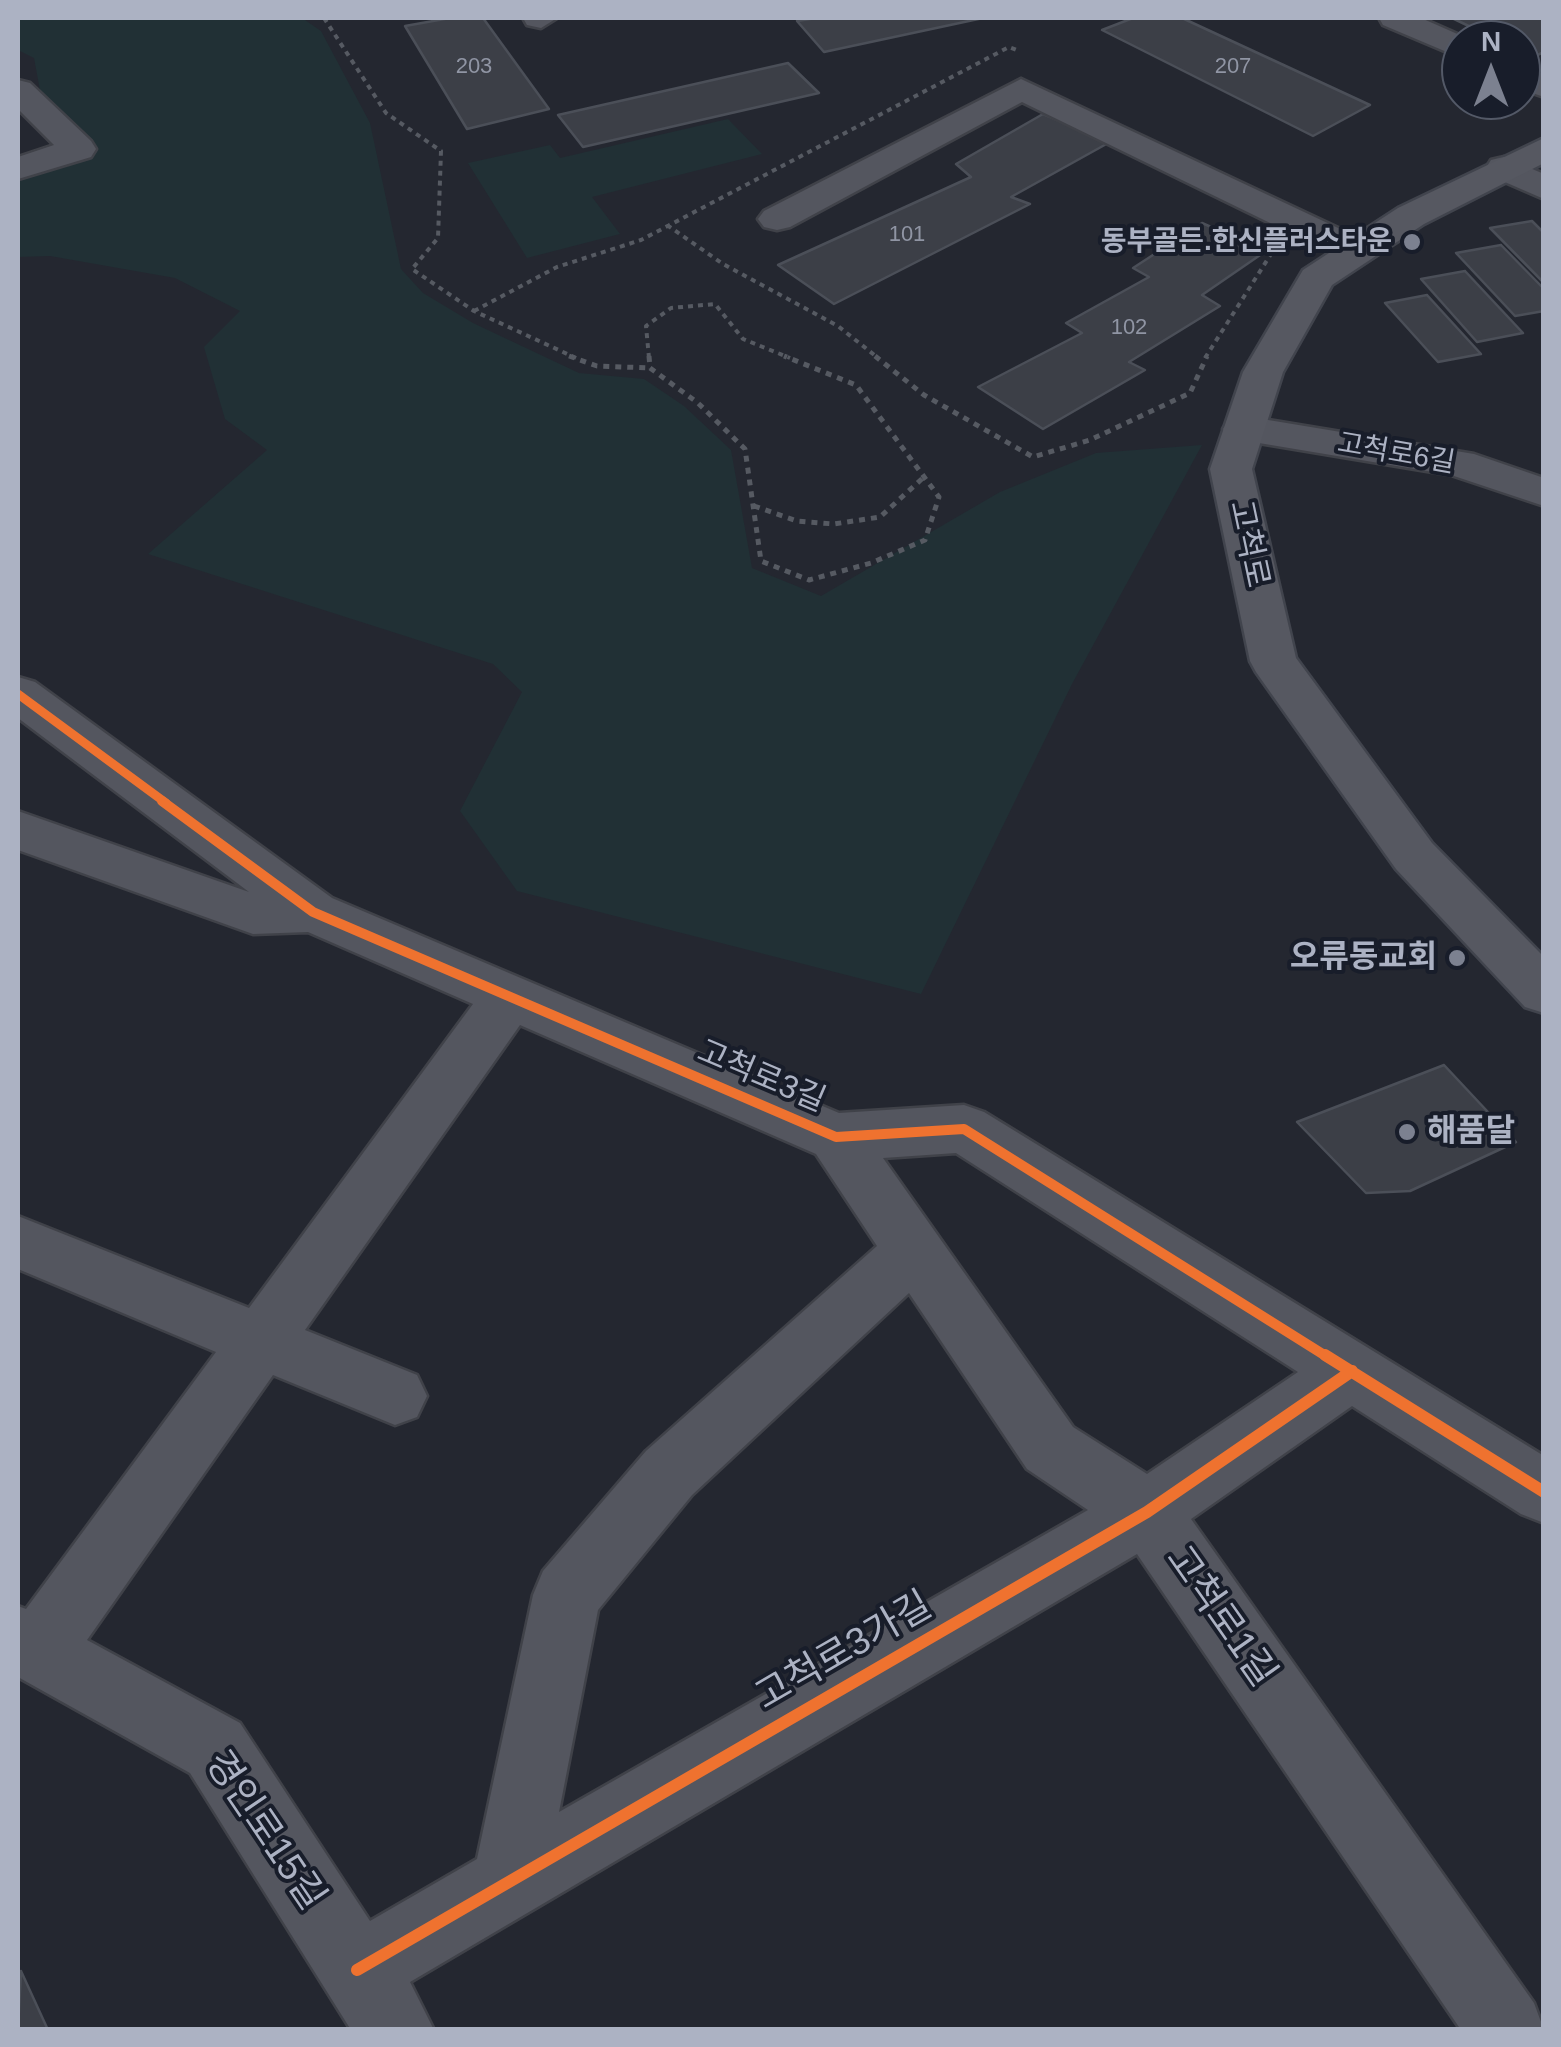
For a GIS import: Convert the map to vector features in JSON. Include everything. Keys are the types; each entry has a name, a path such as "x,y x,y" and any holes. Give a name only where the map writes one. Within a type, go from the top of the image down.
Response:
{"main road":[{"name":"고척로","path":"1524,159 1411,216 1317,278 1263,372 1232,469 1273,661 1414,856 1544,992"}],"street":[{"path":"1395,18 1441,39"},
{"path":"778,219 1020,89 1357,251"},
{"path":"18,90 78,149 18,168"},
{"path":"1524,159 1544,188"},
{"name":"고척로6길","path":"1244,429 1460,463 1544,493"},
{"name":"고척로3길","path":"18,694 313,912 836,1137 964,1129 1544,1492"},
{"name":"고척로3길","path":"18,830 253,914 313,912"},
{"name":"경인로15길","path":"396,2030 215,1748 27,1645 262,1339 510,996"},
{"name":"고척로1길","path":"836,1137 1050,1448 1147,1512 1507,2030"},
{"path":"18,1242 396,1396"},
{"path":"509,1881 567,1595 669,1473 914,1250"},
{"name":"고척로3가길","path":"357,1970 1147,1512 1352,1372"}],"path":[{"path":"324,18 386,113 440,151 438,238 412,269 474,312 540,345 597,366 650,368 698,404 745,449 761,561 808,580 871,563 925,540 939,496 856,386 743,340 716,304 670,308 646,326 650,368"},
{"path":"474,312 557,267 641,240 1009,47 1026,55"},
{"path":"667,225 723,264 838,326 924,395 1033,457 1090,440 1190,393 1214,340 1279,244"},
{"path":"754,506 797,522 834,524 880,517 925,476"}],"shaded area":[{"path":"18,18 302,18 321,31 370,123 401,269 423,293 473,323 579,373 644,379 684,406 731,450 752,568 821,596 1000,492 1096,453 1202,445 1072,684 921,994 517,891 460,811 522,692 493,664 148,554 267,450 225,419 204,347 240,311 175,278 50,256 18,257 18,180 89,152 42,101 34,58 18,50"},
{"path":"728,119 762,154 592,197 620,234 527,258 468,163 550,145 560,158"}],"building":[{"path":"450,18 483,18 549,109 467,129 405,26"},
{"path":"983,18 824,52 797,21"},
{"path":"1133,18 1182,18 1370,105 1313,136 1102,30"},
{"path":"1452,18 1544,18 1544,52 1541,53 1541,20"},
{"path":"788,63 819,93 583,147 558,115"},
{"path":"1043,114 1110,142 1011,197 1030,204 834,304 778,265 971,177 956,164"},
{"path":"1532,221 1544,233 1544,283 1490,228"},
{"path":"1202,223 1266,251 1202,295 1220,306 1129,362 1145,370 1043,429 978,387 1082,333 1066,323 1149,277 1133,268"},
{"path":"1501,245 1544,289 1544,311 1515,316 1456,253"},
{"path":"1465,271 1523,333 1477,342 1421,279"},
{"path":"1427,295 1481,354 1438,362 1385,303"},
{"name":"해품달","path":"1444,1065 1516,1142 1410,1191 1366,1193 1297,1122"},
{"path":"21,1971 48,2030 18,2030"}],"cycle path":[{"path":"18,694 313,912 836,1137 964,1129 1544,1492"},
{"path":"357,1970 1147,1512 1352,1371"}],"place":[{"name":"동부골든.한신플러스타운","path":"1412,242"},
{"name":"오류동교회","path":"1457,958"},
{"name":"해품달","path":"1407,1132"}]}
